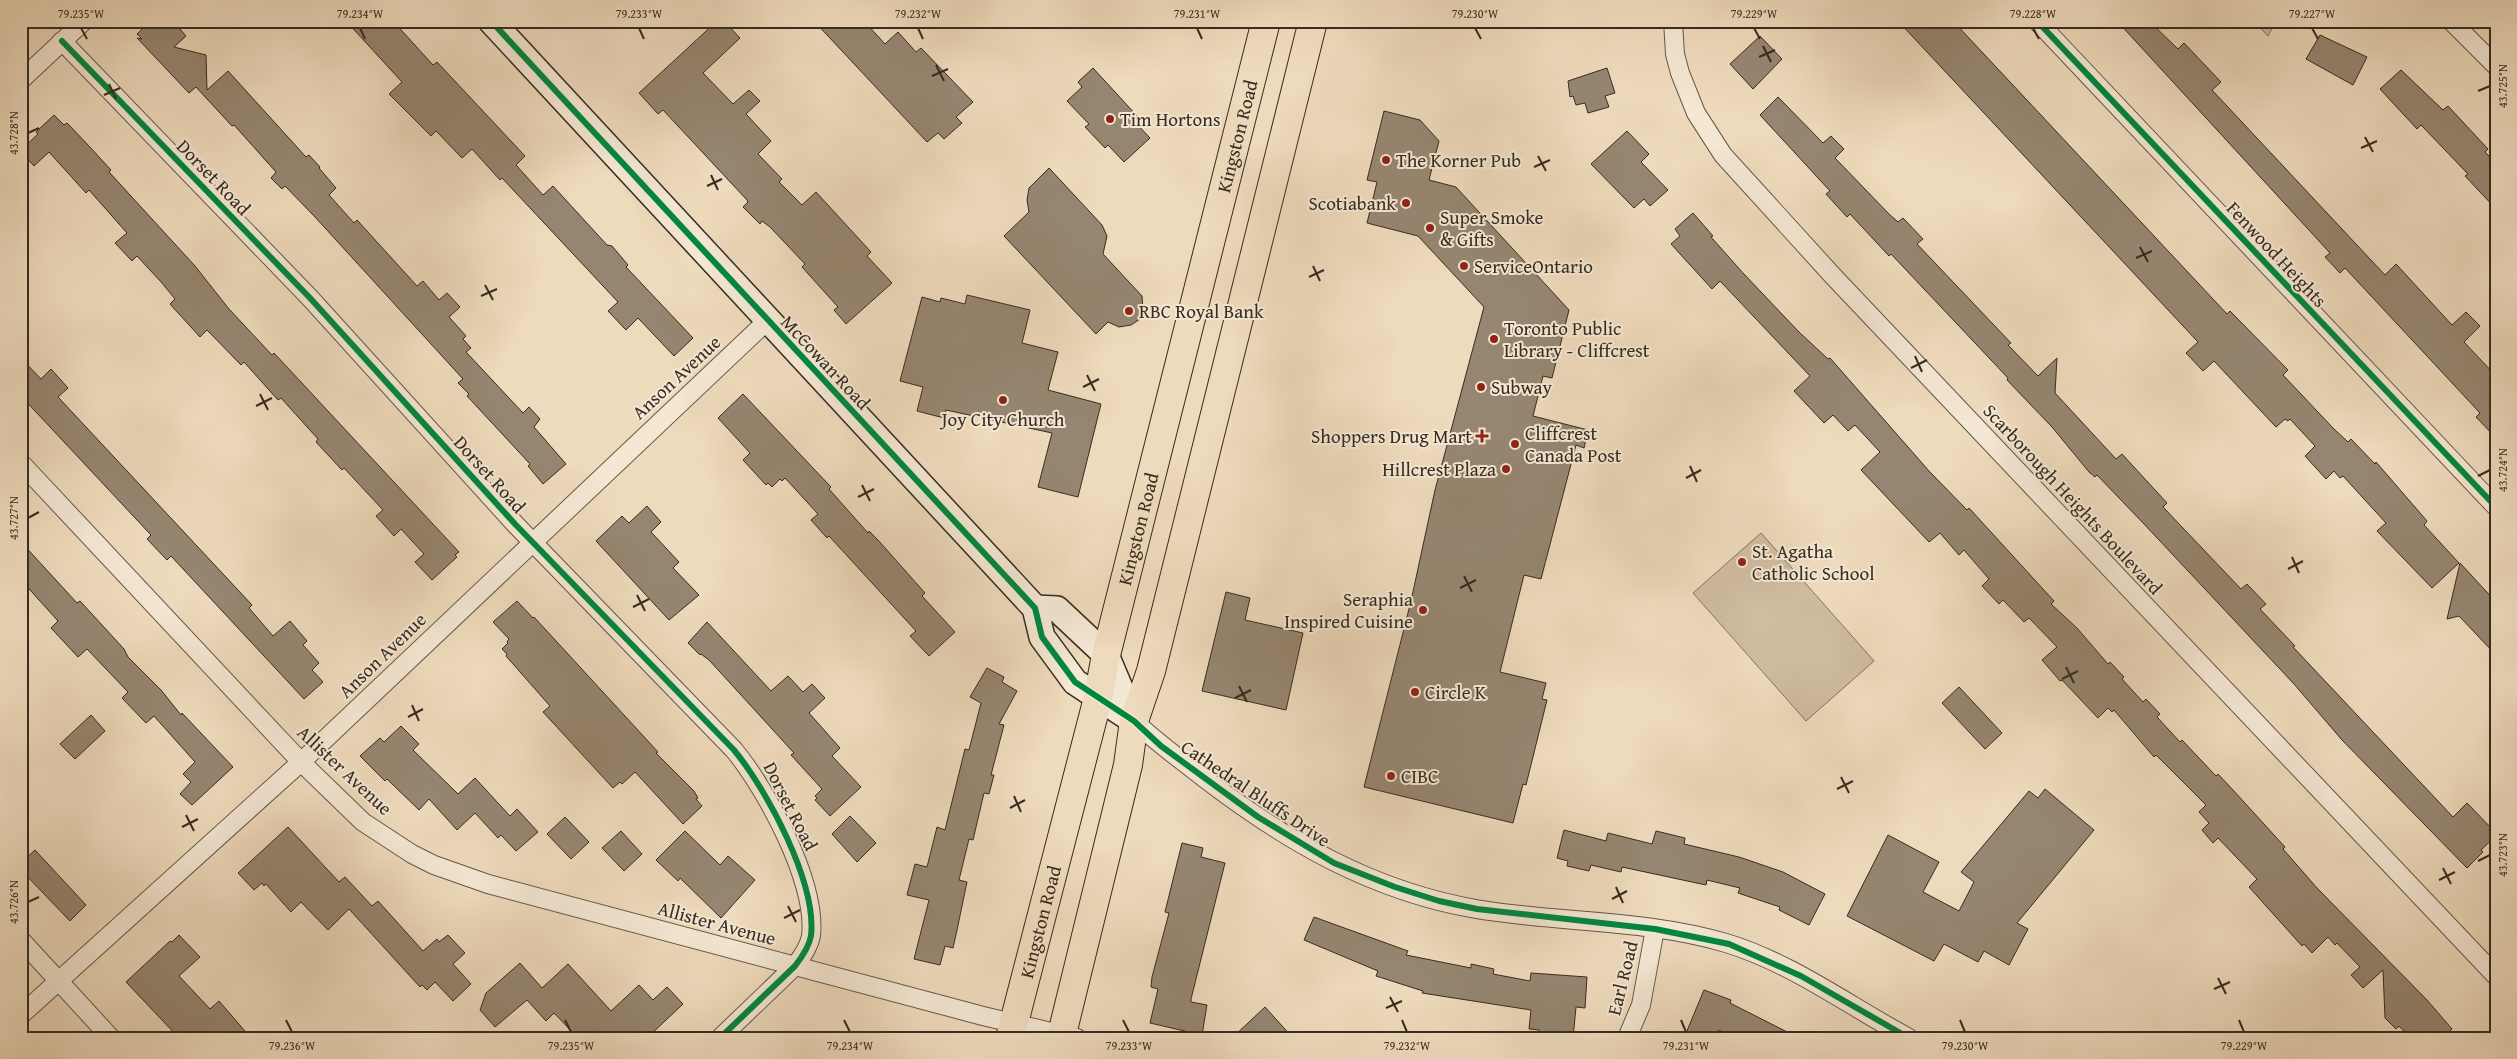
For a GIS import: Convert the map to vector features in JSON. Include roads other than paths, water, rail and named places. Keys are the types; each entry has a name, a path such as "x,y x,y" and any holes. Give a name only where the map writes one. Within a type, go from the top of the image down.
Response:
{"main road":[{"name":"Kingston Road","path":"1012,1031 1098,698 1106,655 1266,21"},
{"path":"1067,1036 1128,765 1134,721 1151,671 1313,21"}],"street":[{"path":"21,80 84,21"},
{"name":"McCowan Road","path":"491,21 1035,608 1042,637 1075,682 1134,721"},
{"name":"Scarborough Heights Boulevard","path":"1672,21 1675,54 1680,74 1696,113 1723,155 1833,276 2496,976"},
{"name":"Fenwood Heights","path":"2037,21 2496,507"},
{"path":"2451,21 2496,66"},
{"name":"Dorset Road","path":"62,41 310,298 532,542 734,750 750,770 765,794 808,894 811,916 810,938 804,954 795,966 720,1038"},
{"name":"Anson Avenue","path":"21,1015 301,762 767,321"},
{"name":"Allister Avenue","path":"21,463 301,762 363,822 412,854 434,865 488,884 795,966"},
{"path":"1035,608 1057,609 1106,655 1134,721"},
{"name":"Cathedral Bluffs Drive","path":"1134,721 1161,746 1258,817 1328,859 1362,875 1439,901 1477,909 1655,929 1710,939 1757,955 1801,976 1909,1038"},
{"name":"Earl Road","path":"1627,1038 1641,1005 1655,929"},
{"path":"21,940 111,1038"},
{"path":"795,966 881,987 1012,1031 1067,1036"}],"place":[{"name":"Tim Hortons","path":"1110,119"},
{"name":"The Korner Pub","path":"1386,160"},
{"name":"Scotiabank","path":"1406,203"},
{"name":"Super Smoke & Gifts","path":"1430,228"},
{"name":"ServiceOntario","path":"1464,266"},
{"name":"RBC Royal Bank","path":"1129,311"},
{"name":"Toronto Public Library - Cliffcrest","path":"1494,339"},
{"name":"Subway","path":"1481,387"},
{"name":"Joy City Church","path":"1003,400"},
{"name":"Shoppers Drug Mart","path":"1482,436"},
{"name":"Cliffcrest Canada Post","path":"1515,444"},
{"name":"Hillcrest Plaza","path":"1506,469"},
{"name":"St. Agatha Catholic School","path":"1742,562"},
{"name":"Seraphia Inspired Cuisine","path":"1423,610"},
{"name":"Circle K","path":"1415,692"},
{"name":"CIBC","path":"1391,776"}]}
